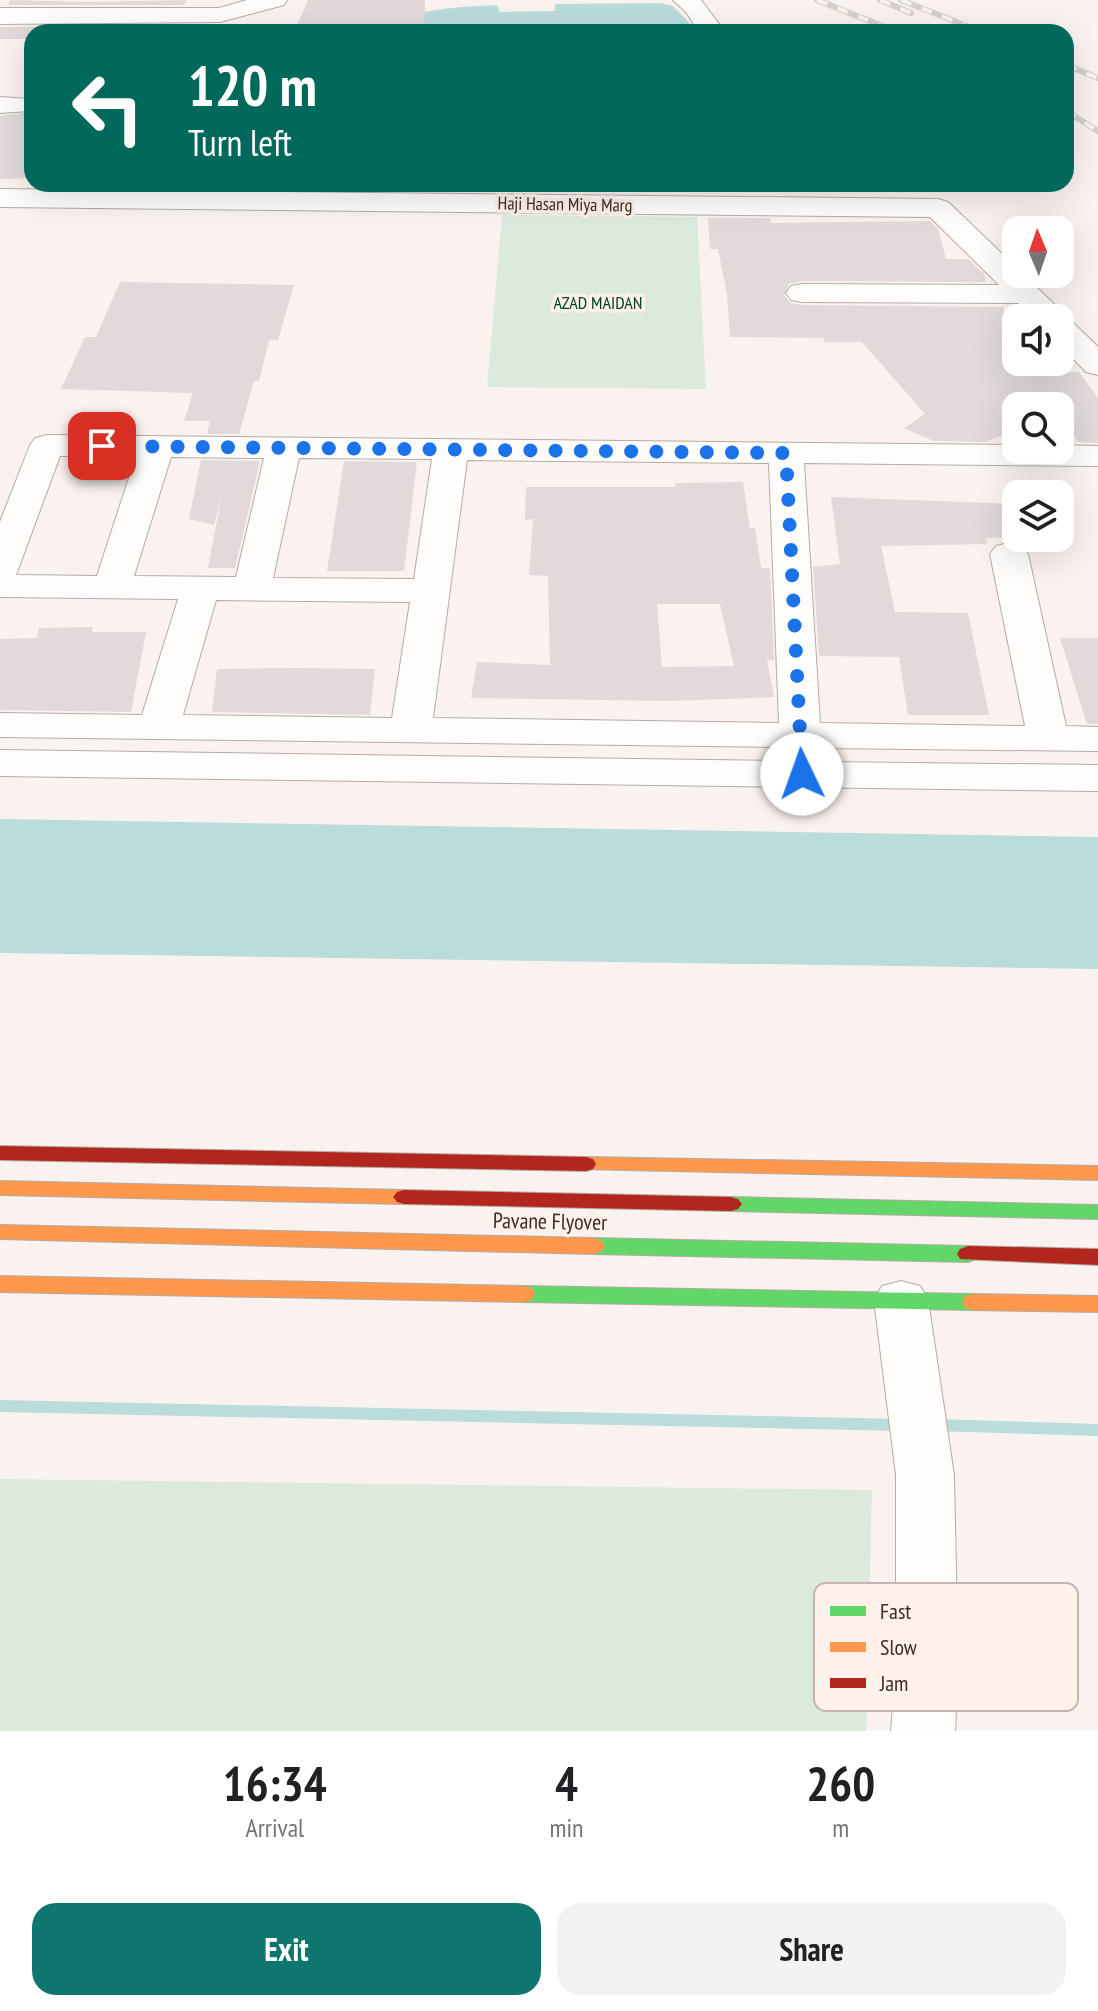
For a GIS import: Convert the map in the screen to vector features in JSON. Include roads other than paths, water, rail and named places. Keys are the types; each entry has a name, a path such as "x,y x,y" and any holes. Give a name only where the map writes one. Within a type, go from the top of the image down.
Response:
{"main road":[{"path":"0,1153 1098,1173"},
{"name":"Pavane Flyover","path":"0,1188 1098,1212"},
{"name":"Pavane Flyover","path":"0,1232 1098,1257"},
{"path":"0,1284 1098,1304"}],"street":[{"path":"0,16 220,15 275,0"},
{"path":"685,0 695,7 707,24"},
{"name":"Haji Hasan Miya Marg","path":"0,198 534,194 938,208 1026,294"},
{"path":"802,293 1026,294 1036,304"},
{"path":"1074,341 1098,365"},
{"path":"0,571 47,445 1098,456"},
{"path":"112,587 157,446"},
{"path":"252,588 284,448"},
{"path":"411,730 451,450"},
{"path":"786,453 801,755"},
{"path":"1009,554 1048,738"},
{"path":"0,586 431,591"},
{"path":"159,727 200,588"},
{"path":"0,725 411,730 1098,778"},
{"path":"0,763 801,755 1048,738 1098,739"},
{"path":"901,1300 925,1475 926,1583"},
{"path":"923,1731 924,1711"}],"water":[{"path":"661,3 673,6 690,24 377,24 458,7 497,5 500,12 555,11 555,4"},
{"path":"0,819 1098,837 1098,969 0,953"}],"waterway":[{"path":"0,1406 903,1425"},
{"path":"933,1425 1098,1430"}],"railway":[{"path":"817,0 877,24"},
{"path":"880,0 911,13"},
{"path":"901,0 962,24"},
{"path":"1074,68 1098,78"},
{"path":"1074,116 1098,131"}],"park label":[{"name":"AZAD MAIDAN","path":"598,302"}]}
